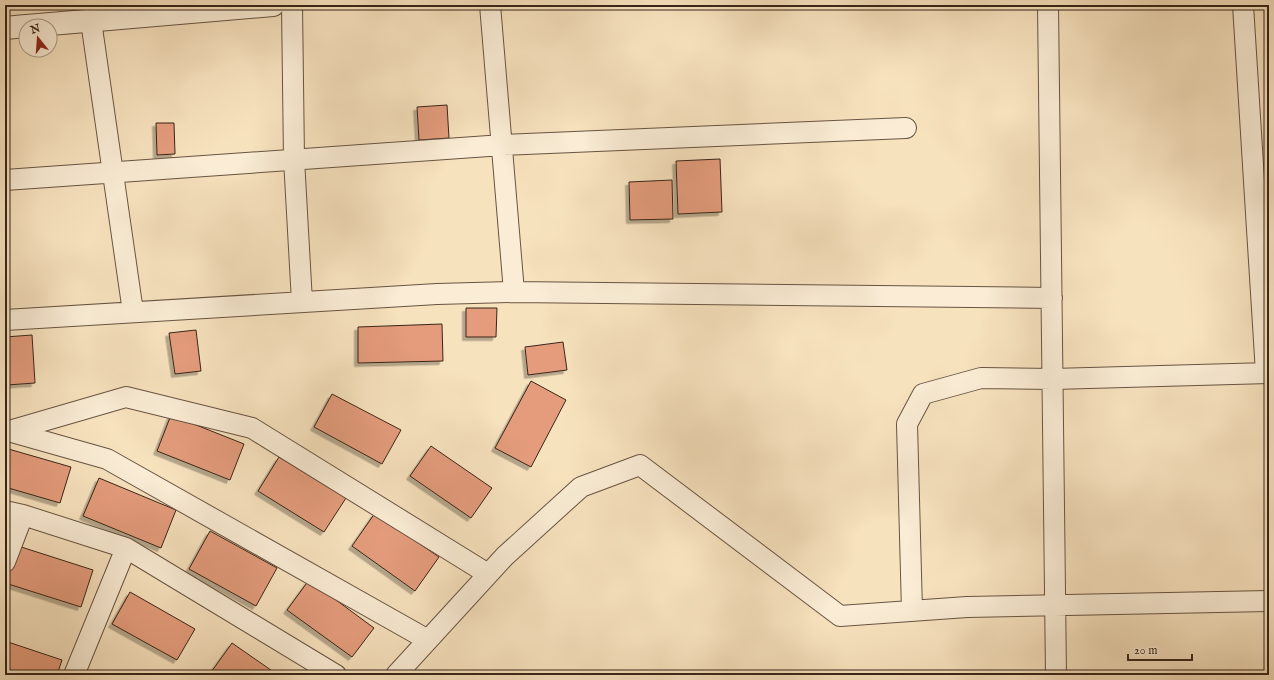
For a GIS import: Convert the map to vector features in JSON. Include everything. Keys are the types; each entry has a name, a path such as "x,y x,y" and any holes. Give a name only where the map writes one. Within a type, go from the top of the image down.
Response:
{"street":[{"path":"58,24 273,5"},
{"path":"292,5 294,159 302,302"},
{"path":"490,5 503,145 514,292"},
{"path":"1048,5 1056,675"},
{"path":"912,611 907,424 923,394 981,378 1053,379 1268,373 1244,5"},
{"path":"91,21 133,312"},
{"path":"5,28 18,27"},
{"path":"5,180 503,145 906,128"},
{"path":"5,320 437,294 514,292 1052,298"},
{"path":"7,431 126,397 252,428 488,574"},
{"path":"7,431 107,459 428,640"},
{"path":"396,675 505,556 581,487 640,465 840,616 967,607 1055,607 1269,601"},
{"path":"5,562 14,513 126,548 336,675"},
{"path":"74,675 126,548"}],"building":[{"path":"447,105 449,138 419,140 417,107"},
{"path":"156,123 174,123 175,154 157,155"},
{"path":"720,159 722,212 678,214 676,161"},
{"path":"672,180 673,219 630,220 629,182"},
{"path":"466,308 497,308 496,337 466,337"},
{"path":"442,324 443,361 358,363 358,327"},
{"path":"196,330 201,371 175,374 169,333"},
{"path":"32,335 35,383 7,385 5,337"},
{"path":"563,342 567,370 528,375 525,347"},
{"path":"531,381 566,400 531,467 495,448"},
{"path":"332,394 401,430 382,464 314,427"},
{"path":"171,415 244,444 230,480 157,451"},
{"path":"431,446 492,488 471,518 410,476"},
{"path":"5,448 71,467 60,503 5,487"},
{"path":"279,457 346,498 324,532 258,491"},
{"path":"99,478 176,510 161,548 83,516"},
{"path":"375,513 439,557 415,591 352,546"},
{"path":"210,531 277,568 256,606 189,569"},
{"path":"15,545 93,570 81,607 5,583 5,575"},
{"path":"309,580 374,628 352,657 287,610"},
{"path":"130,592 195,629 177,660 112,624"},
{"path":"5,641 62,660 57,675 5,675"},
{"path":"232,643 278,675 209,675"}]}
